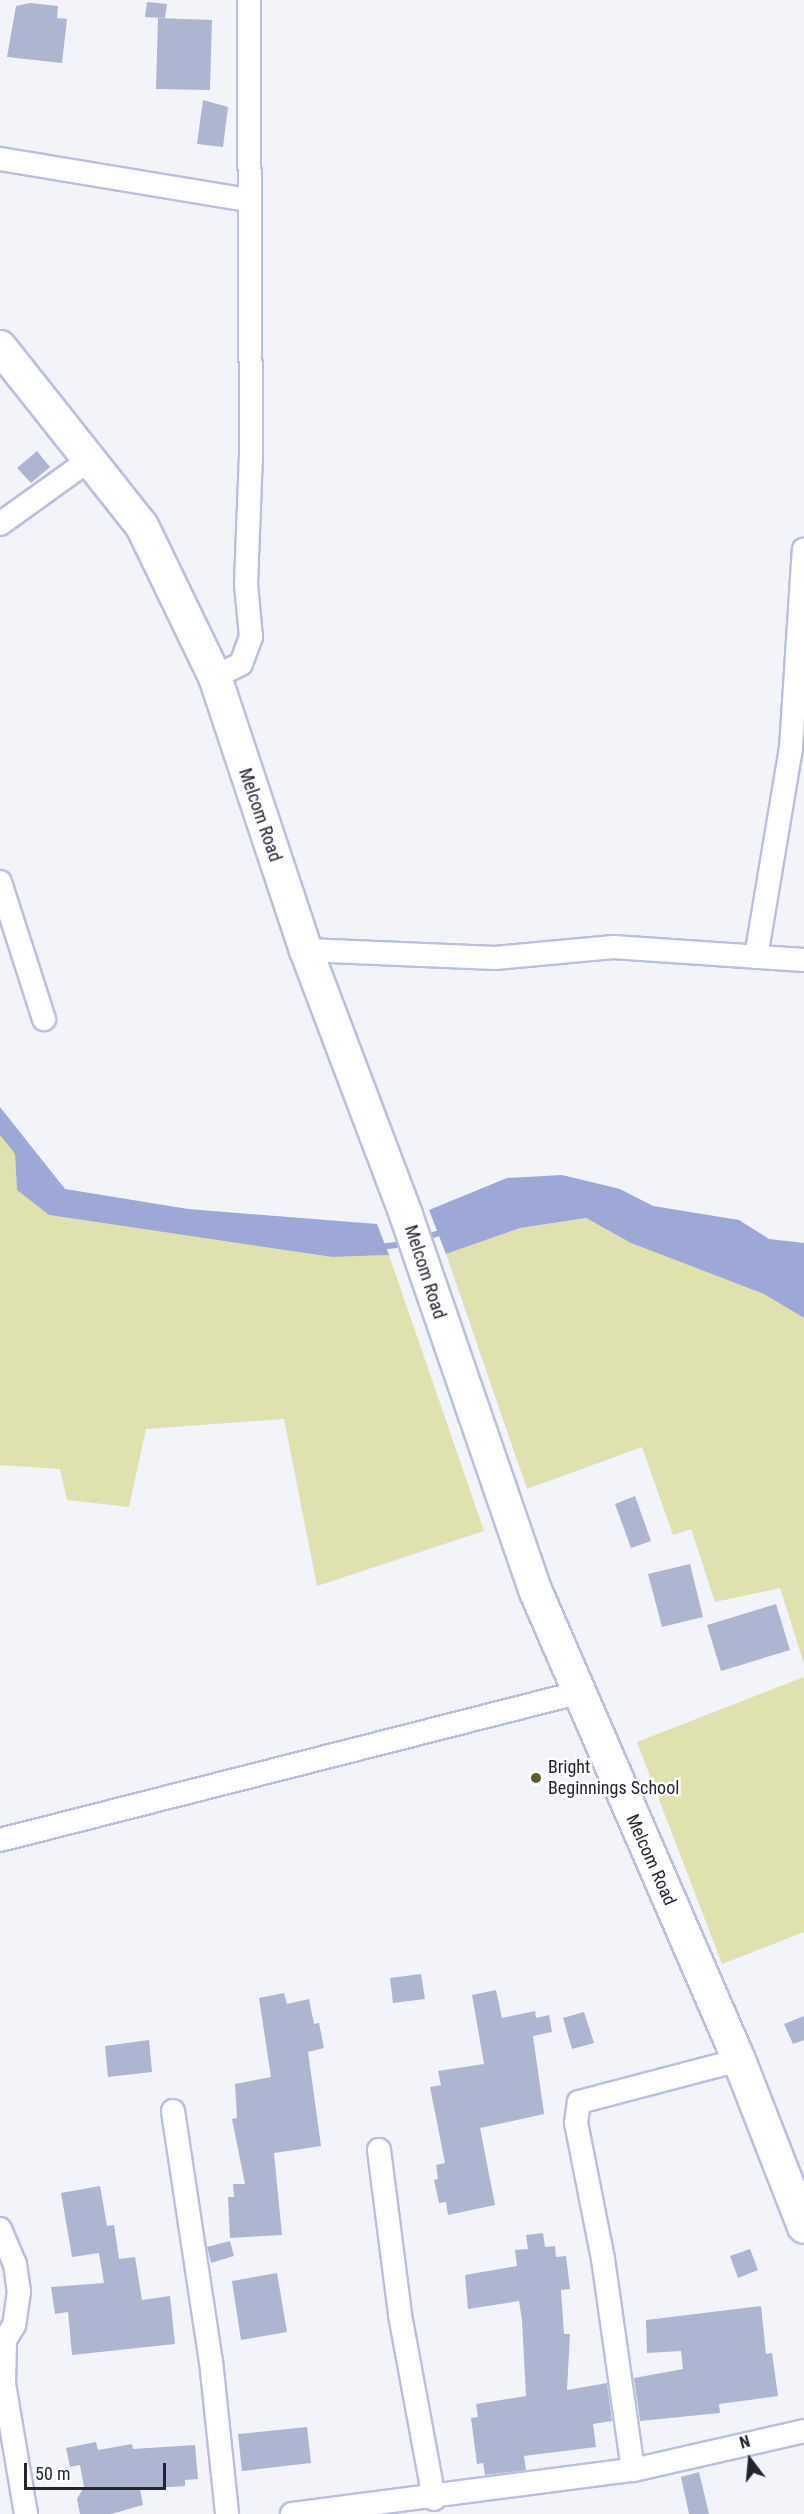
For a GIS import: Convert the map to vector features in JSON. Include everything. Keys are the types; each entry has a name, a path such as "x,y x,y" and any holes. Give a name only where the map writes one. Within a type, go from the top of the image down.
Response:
{"main road":[{"name":"Melcom Road","path":"0,347 92,458 142,526 215,677 306,950 406,1215 476,1428 577,1693 739,2060 804,2227"}],"street":[{"path":"215,677 241,664 251,637 246,584 251,454 247,200 249,0"},
{"path":"0,159 247,200"},
{"path":"0,524 92,458"},
{"path":"756,957 798,747 804,549"},
{"path":"0,882 44,1019"},
{"path":"306,950 495,958 613,947 804,960"},
{"path":"0,1840 577,1693"},
{"path":"633,2470 603,2259 576,2123 579,2102 739,2060"},
{"path":"173,2111 211,2361 227,2514"},
{"path":"379,2150 400,2314 434,2499"},
{"path":"0,2229 15,2264 19,2291 15,2325 3,2340 4,2384 26,2514"},
{"path":"292,2514 434,2499 633,2470 804,2430"}],"green space":[{"path":"0,1135 15,1154 17,1190 49,1215 332,1257 389,1255 484,1531 317,1586 284,1419 146,1429 129,1507 67,1500 60,1469 0,1465"},
{"path":"586,1218 631,1243 764,1294 804,1318 804,1664 780,1588 715,1602 691,1529 673,1535 642,1447 527,1489 446,1254 520,1228"},
{"path":"804,1677 804,1932 722,1964 637,1742"}],"water":[{"path":"0,1107 65,1189 188,1209 377,1224 389,1255 332,1257 49,1215 17,1190 15,1154 0,1135"},
{"path":"562,1175 620,1189 653,1206 739,1220 769,1239 804,1243 804,1318 764,1294 631,1243 586,1218 520,1228 446,1254 429,1210 507,1178"}],"building":[{"path":"147,2 167,4 165,18 145,17"},
{"path":"30,3 58,6 57,18 67,19 62,63 7,57 16,6"},
{"path":"158,18 212,20 210,90 156,89"},
{"path":"203,100 228,107 223,147 197,144"},
{"path":"37,451 50,467 31,483 17,468"},
{"path":"635,1496 651,1541 631,1548 615,1504"},
{"path":"690,1564 703,1617 662,1627 648,1574"},
{"path":"776,1604 790,1650 721,1671 707,1625"},
{"path":"421,1974 425,1999 393,2003 390,1978"},
{"path":"496,1990 502,2018 535,2011 536,2018 549,2015 552,2032 533,2036 544,2114 480,2128 495,2205 448,2215 446,2202 439,2203 434,2180 438,2179 436,2165 445,2163 430,2087 441,2085 438,2071 484,2064 472,1995"},
{"path":"284,1993 287,2004 309,1999 314,2024 319,2023 324,2048 308,2052 321,2146 274,2153 282,2235 230,2238 228,2197 234,2197 233,2184 245,2184 232,2119 237,2118 235,2084 271,2077 259,1998"},
{"path":"584,2012 594,2043 572,2049 563,2018"},
{"path":"804,2016 804,2040 793,2044 784,2024"},
{"path":"149,2040 152,2072 108,2077 105,2046"},
{"path":"100,2186 107,2226 114,2225 119,2259 135,2257 142,2300 170,2296 175,2344 72,2355 68,2312 55,2314 51,2287 104,2283 99,2253 72,2257 61,2193"},
{"path":"543,2233 545,2247 555,2246 556,2257 566,2256 570,2289 561,2290 564,2334 570,2334 567,2390 607,2383 612,2421 593,2424 596,2447 524,2456 526,2470 485,2475 483,2463 477,2464 471,2418 478,2417 476,2404 526,2396 522,2320 519,2301 468,2309 465,2275 517,2266 515,2250 528,2249 526,2235"},
{"path":"230,2241 234,2256 211,2263 207,2247"},
{"path":"750,2249 758,2270 738,2278 730,2256"},
{"path":"277,2273 287,2332 241,2340 232,2281"},
{"path":"761,2306 766,2354 772,2353 778,2396 719,2404 720,2413 640,2421 634,2378 683,2369 681,2351 647,2353 646,2320"},
{"path":"307,2427 311,2463 242,2471 238,2434"},
{"path":"96,2442 98,2450 132,2444 133,2449 195,2445 198,2479 185,2480 185,2486 140,2489 143,2505 111,2514 80,2514 77,2499 84,2487 80,2465 70,2467 66,2448"},
{"path":"699,2472 709,2514 689,2514 681,2477"}],"waterway":[{"path":"424,1238 446,1231"},
{"path":"378,1247 406,1244"}],"place":[{"name":"Bright Beginnings School","path":"536,1778"}]}
